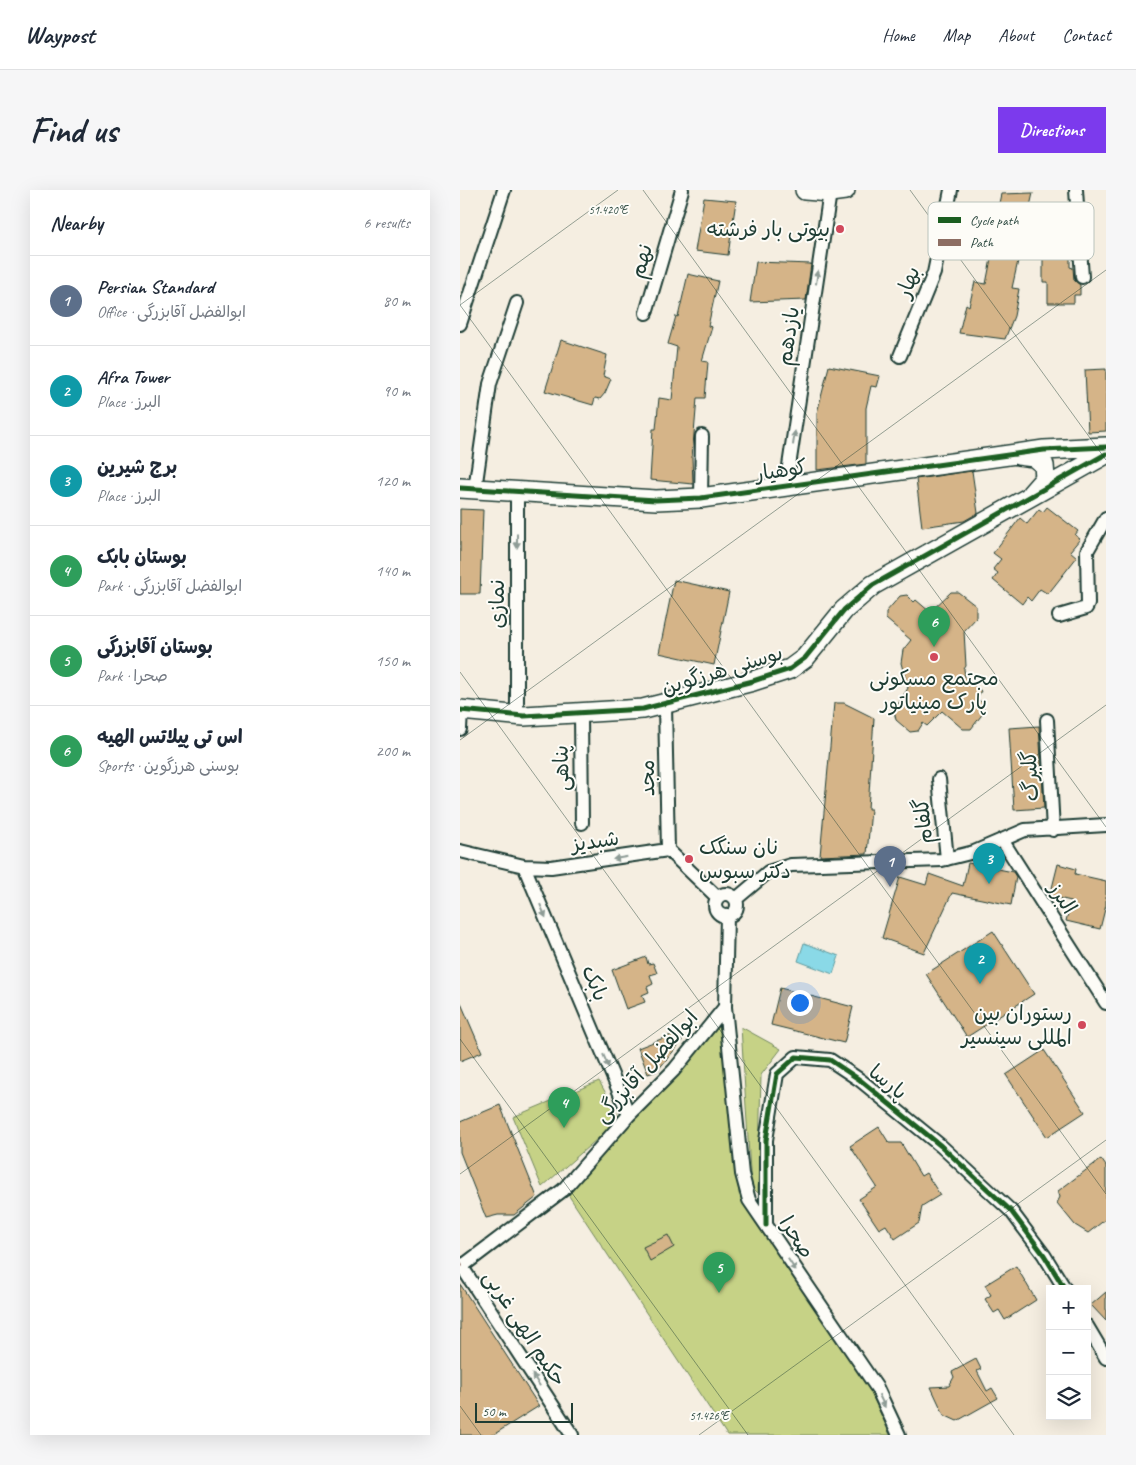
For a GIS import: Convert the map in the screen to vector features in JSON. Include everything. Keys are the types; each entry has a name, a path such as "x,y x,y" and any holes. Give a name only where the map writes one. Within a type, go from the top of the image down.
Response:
{"street":[{"path":"460,324 504,190"},
{"name":"نهم","path":"646,313 682,190"},
{"path":"804,190 838,191"},
{"name":"یازدهم","path":"786,486 838,191"},
{"name":"بهار","path":"900,356 934,274 937,260"},
{"path":"1081,260 1082,277"},
{"path":"468,488 490,384 516,303"},
{"path":"701,498 702,436"},
{"name":"کوهیار","path":"468,488 517,493 656,500 701,498 1012,454 1044,450 1106,447"},
{"path":"1012,454 1034,457 1044,465 1045,478 1026,499"},
{"name":"بوسنی هرزگوین","path":"460,710 517,715 643,709 665,705 790,669 805,658 844,610 873,585 1106,454"},
{"name":"نمازی","path":"517,493 517,715"},
{"path":"1059,616 1086,608 1088,604 1087,551 1106,518"},
{"name":"مجد","path":"665,705 668,850"},
{"path":"460,710 460,729"},
{"name":"پناهی","path":"581,712 582,823"},
{"name":"گلبرگ","path":"1047,720 1053,830"},
{"name":"گلفام","path":"939,780 948,859"},
{"path":"736,899 768,872 791,866 948,859 974,852 1025,830 1053,830 1106,825"},
{"name":"البرز","path":"1002,840 1106,1003"},
{"path":"668,850 717,897"},
{"name":"شبدیز","path":"460,851 524,866 550,868 668,850"},
{"name":"بابک","path":"524,866 628,1115"},
{"path":"729,894 736,899 737,908 735,912 723,916 714,906 717,897 729,894"},
{"name":"ابوالفضل آقابزرگی","path":"460,1266 563,1190 628,1115 674,1070 726,1007 727,916"},
{"name":"صحرا","path":"726,1007 742,1174 749,1200 876,1388 899,1435"},
{"name":"پارسا","path":"766,1225 766,1140 777,1074 796,1057 830,1060 860,1080 941,1146 1011,1212 1044,1255 1063,1285"},
{"name":"حکیم الهی غربی","path":"460,1266 572,1435"},
{"path":"1089,1330 1106,1358"}],"green space":[{"path":"720,1022 739,1194 871,1392 890,1435 727,1435 567,1193"},
{"path":"741,1027 781,1049 761,1075 758,1193 751,1186"},
{"path":"599,1081 620,1119 542,1187 513,1117"}],"water":[{"path":"804,943 839,956 833,974 798,961"}],"building":[{"path":"1033,193 1031,202 999,202 1001,194"},
{"path":"704,198 736,201 728,255 695,251"},
{"path":"991,260 1018,260 1012,288 1019,289 1014,316 1005,339 959,333 966,304 969,306 975,282 986,284"},
{"path":"1043,260 1070,260 1074,280 1080,285 1080,295 1074,295 1074,303 1048,303 1048,282 1043,282"},
{"path":"756,262 811,264 806,300 750,302"},
{"path":"688,274 718,281 708,326 712,327 702,361 708,362 705,398 697,398 692,458 693,484 650,480 653,429 656,429 659,398 672,400 677,347 668,344 676,316 678,317"},
{"path":"561,340 607,355 603,376 611,379 605,393 600,399 595,398 593,405 545,391"},
{"path":"829,366 880,376 877,387 871,386 866,408 866,464 817,470 817,413"},
{"path":"1106,369 1106,431 1088,432 1085,370"},
{"path":"972,471 978,513 964,521 922,527 916,479"},
{"path":"1047,507 1078,531 1075,535 1080,539 1070,551 1077,557 1048,594 1040,589 1031,601 1027,597 1022,604 993,580 998,573 993,569 1001,559 993,553 1020,518 1027,524 1039,509 1043,512"},
{"path":"460,509 483,510 480,594 460,594"},
{"path":"674,580 729,592 714,665 659,653"},
{"name":"مجتمع مسکونی پارک مینیاتور","path":"951,592 958,592 976,606 976,618 964,631 966,666 964,669 965,677 981,691 977,698 983,704 984,712 971,729 963,729 942,711 927,726 923,723 918,731 910,732 896,720 894,711 908,688 901,663 903,650 911,640 886,619 886,612 900,596 907,595 930,612"},
{"path":"834,703 844,703 874,718 868,809 871,809 867,854 820,856"},
{"path":"1039,726 1044,808 1014,810 1009,728"},
{"path":"968,863 1013,872 1016,877 1011,905 952,893 924,953 882,938 900,877 926,885 929,874 963,886"},
{"path":"1058,864 1076,869 1075,874 1106,881 1106,905 1100,929 1066,921 1071,901 1050,896"},
{"path":"993,931 1034,994 967,1037 926,974"},
{"path":"646,957 648,964 653,963 657,973 650,975 653,984 647,987 649,992 642,995 645,1002 626,1009 612,970"},
{"path":"780,988 853,1007 844,1043 771,1025"},
{"path":"460,1001 482,1052 460,1061"},
{"path":"679,1032 682,1041 657,1071 648,1074 638,1048"},
{"path":"1044,1050 1085,1112 1047,1137 1006,1075"},
{"path":"500,1105 537,1197 514,1215 498,1215 486,1218 460,1152 460,1122"},
{"path":"879,1127 889,1143 901,1143 921,1176 926,1173 940,1195 922,1206 919,1223 895,1239 886,1225 879,1229 859,1199 877,1187 850,1146"},
{"path":"1101,1159 1106,1166 1106,1219 1088,1233 1075,1225 1057,1203 1060,1197 1058,1191"},
{"path":"668,1235 674,1247 650,1261 643,1247"},
{"path":"1016,1266 1036,1300 1005,1320 999,1310 994,1313 985,1299 991,1295 985,1285"},
{"path":"460,1284 539,1406 493,1435 460,1435"},
{"path":"1106,1292 1106,1321 1091,1305"},
{"path":"976,1359 981,1369 977,1371 987,1391 992,1388 998,1398 957,1421 944,1415 931,1387 949,1386 954,1377 952,1372"}],"cycle path":[{"path":"460,488 656,500 701,498 1044,450 1106,447"},
{"path":"460,710 524,716 643,709 753,681 790,669 805,658 844,610 873,585 1106,454"},
{"path":"766,1225 766,1140 777,1074 796,1057 830,1060 860,1080 941,1146 1011,1211 1044,1255 1063,1285"}],"place":[{"name":"بیوتی بار فرشته","path":"840,229"},
{"name":"اس تی پیلاتس الهیه","path":"934,647"},
{"name":"مجتمع مسکونی پارک مینیاتور","path":"934,657"},
{"name":"نان سنگک دکتر سبوس","path":"689,859"},
{"name":"برج شیرین","path":"989,884"},
{"name":"Persian Standard","path":"890,887"},
{"name":"Afra Tower","path":"980,984"},
{"name":"رستوران بین المللی سینسیر","path":"1082,1025"},
{"name":"بوستان بابک","path":"564,1128"},
{"name":"بوستان آقابزرگی","path":"719,1293"}]}
